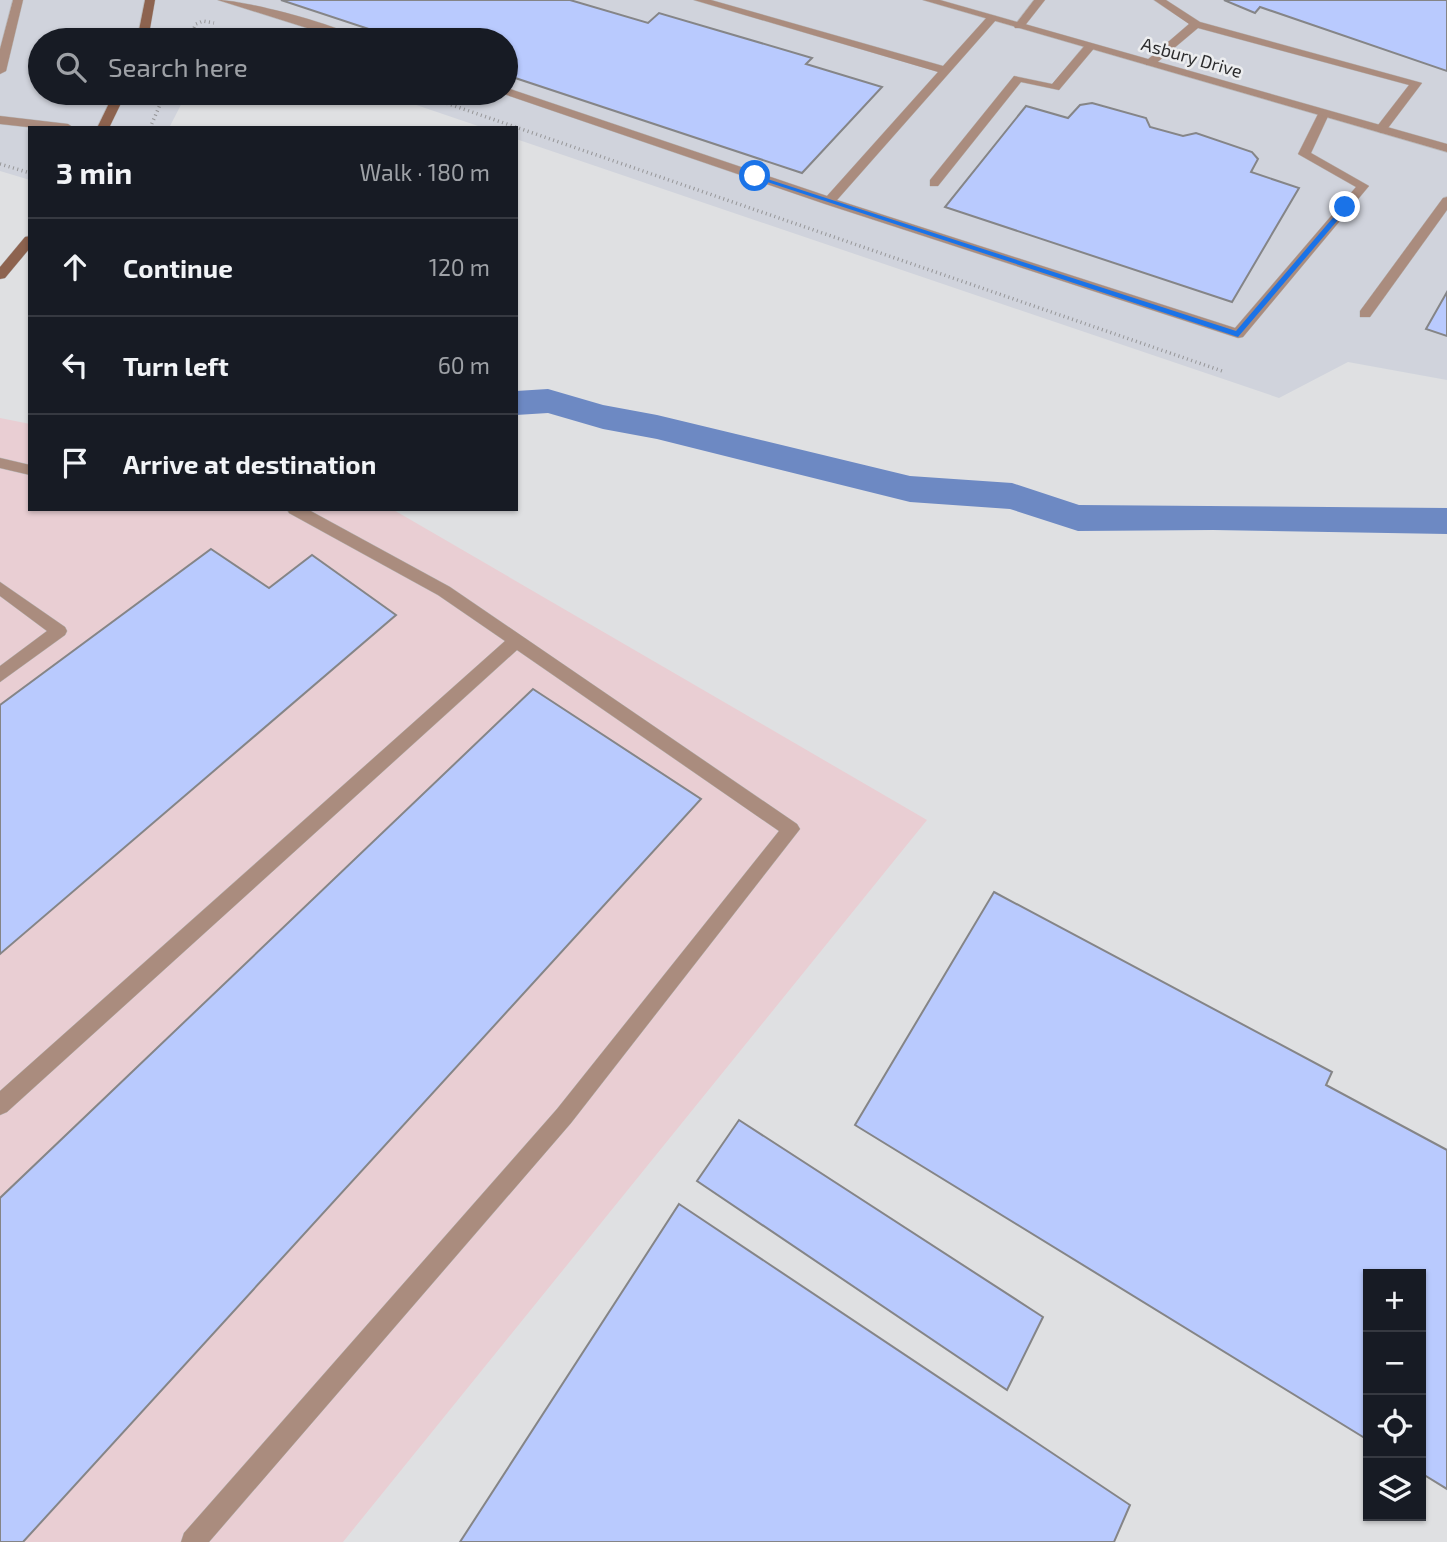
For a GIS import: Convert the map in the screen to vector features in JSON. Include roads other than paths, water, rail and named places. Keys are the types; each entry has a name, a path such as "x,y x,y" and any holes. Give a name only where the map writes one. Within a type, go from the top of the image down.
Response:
{"street":[{"path":"0,69 18,0"},
{"path":"144,28 150,0"},
{"path":"223,0 318,28"},
{"path":"699,0 945,70"},
{"name":"Asbury Drive","path":"928,0 1447,148"},
{"path":"1019,26 1040,0"},
{"path":"1158,0 1196,24 1416,83 1381,129"},
{"path":"829,201 992,18"},
{"path":"1150,63 1196,24"},
{"path":"934,183 1018,78 1055,88 1090,46"},
{"path":"518,95 829,201 1238,334 1363,186 1304,154 1324,113"},
{"path":"104,126 114,105"},
{"path":"0,120 51,126"},
{"path":"1365,314 1447,201"},
{"path":"0,275 28,242"},
{"path":"0,463 28,470"},
{"path":"193,1542 564,1116 791,829 444,591 298,511"},
{"path":"0,588 59,631 0,675"},
{"path":"0,1105 516,641"}],"waterway":[{"path":"518,403 548,401 603,417 657,427 910,489 1012,496 1078,518 1447,521"}]}
